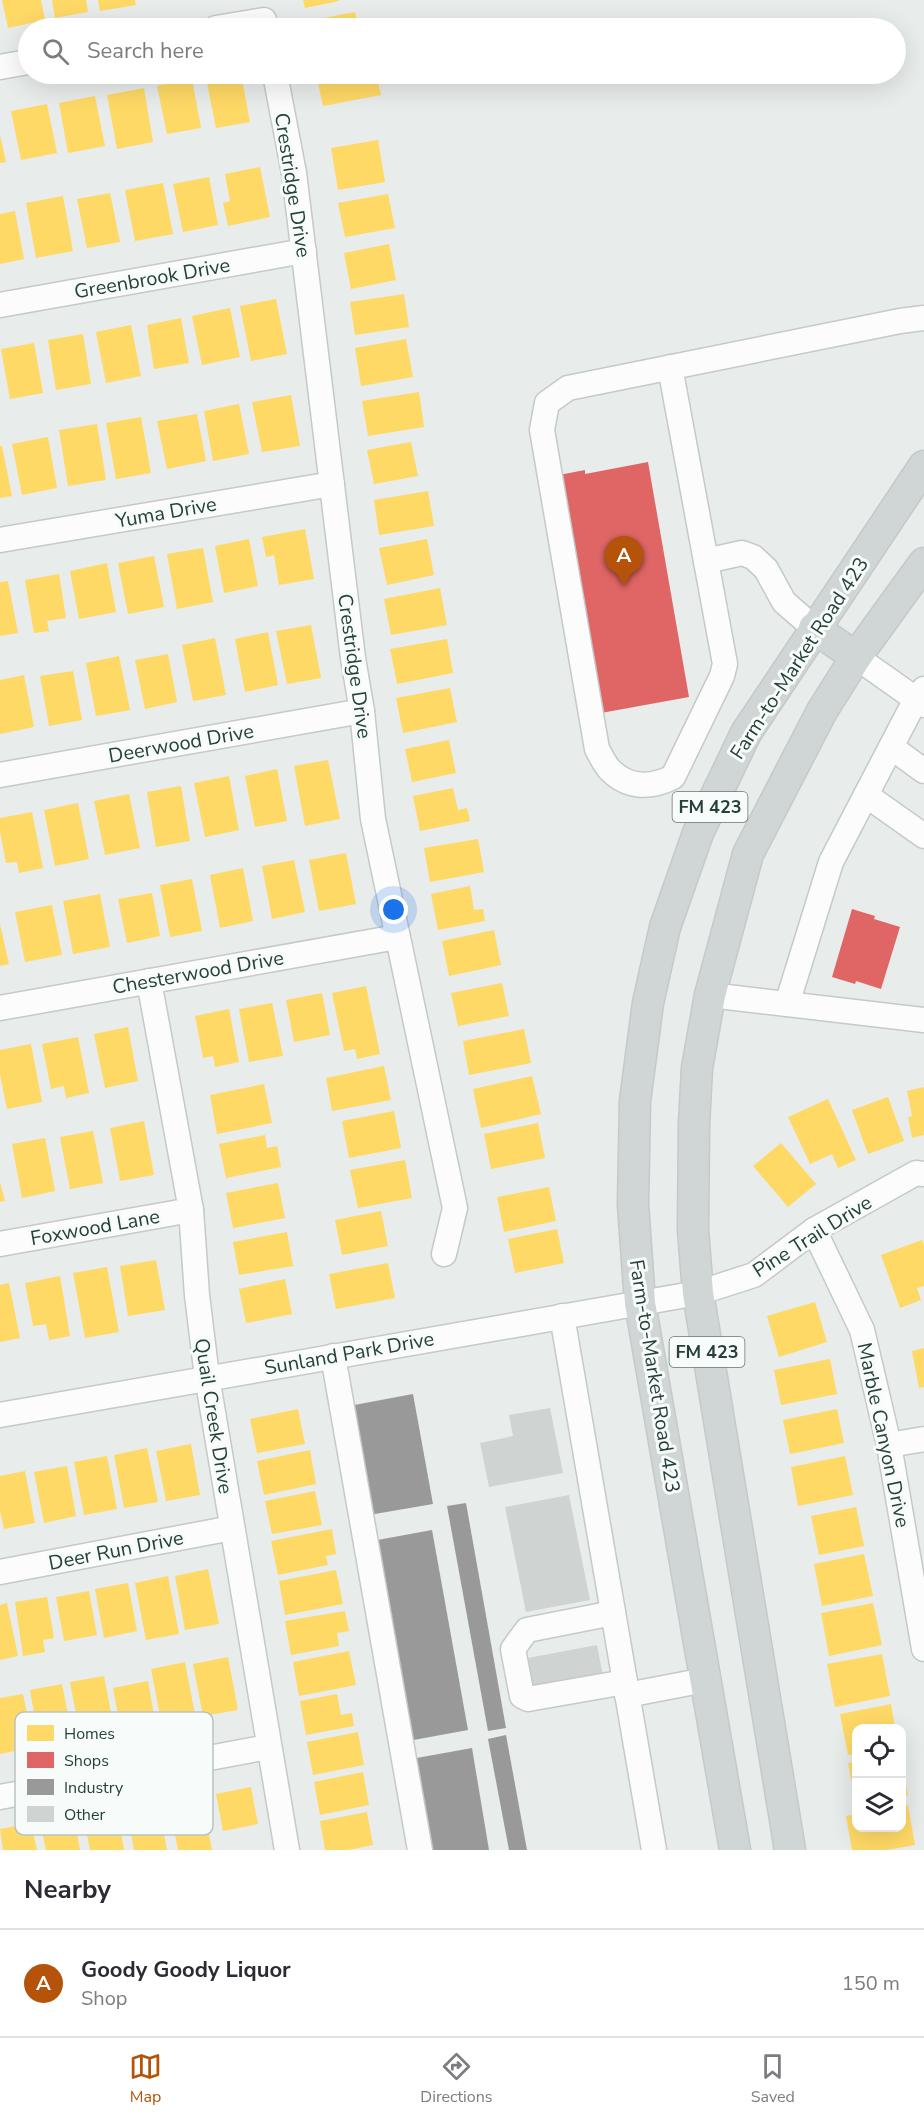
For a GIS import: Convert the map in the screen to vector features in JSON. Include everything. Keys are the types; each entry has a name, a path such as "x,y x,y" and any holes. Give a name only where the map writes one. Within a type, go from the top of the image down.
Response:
{"main road":[{"name":"Farm-to-Market Road 423","path":"735,1850 640,1304 633,1204 635,1101 648,1003 665,927 698,833 746,732 924,466"},
{"name":"FM 423","path":"790,1850 698,1293 693,1230 697,1068 710,995 748,854 822,711 856,657 924,563"},
{"path":"814,628 856,657"}],"street":[{"path":"0,67 18,64"},
{"name":"Crestridge Drive","path":"277,84 294,173 353,658 362,711 373,819 455,1209 444,1254"},
{"name":"Greenbrook Drive","path":"0,305 304,252"},
{"path":"670,367 725,664 722,676 673,777 661,783 643,786 629,783 610,770 597,749 542,430 547,403 568,388 670,367 900,321 924,318"},
{"name":"Yuma Drive","path":"0,540 332,483"},
{"path":"706,561 742,553 753,557 766,569 784,602 814,628"},
{"path":"787,1004 831,862 891,747 921,698 856,657"},
{"name":"Deerwood Drive","path":"0,775 362,711"},
{"path":"891,747 924,771"},
{"path":"866,795 924,836"},
{"name":"Chesterwood Drive","path":"0,1008 397,937"},
{"name":"Quail Creek Drive","path":"149,981 191,1210 197,1295 207,1377 287,1850"},
{"path":"710,995 924,1020"},
{"name":"Pine Trail Drive","path":"698,1293 754,1275 814,1230 916,1173 924,1174"},
{"name":"Foxwood Lane","path":"0,1244 191,1210"},
{"name":"Marble Canyon Drive","path":"814,1230 862,1330 889,1444 924,1648"},
{"name":"Sunland Park Drive","path":"0,1415 698,1293"},
{"path":"562,1316 654,1850"},
{"path":"333,1356 420,1850"},
{"path":"889,1444 924,1439"},
{"name":"Deer Run Drive","path":"0,1572 232,1528"},
{"path":"613,1613 527,1630 513,1649 522,1696 528,1700 705,1680"},
{"path":"213,1758 268,1748"},
{"path":"0,1797 15,1794"}],"building: Homes":[{"path":"2,0 41,0 45,18 18,18 18,26 8,28"},
{"path":"52,0 86,0 88,12 55,18"},
{"path":"98,0 135,0 136,5 100,11"},
{"path":"303,0 339,0 339,1 305,8"},
{"path":"355,12 356,18 324,18"},
{"path":"193,84 201,128 167,134 157,86"},
{"path":"207,84 243,84 250,122 216,128"},
{"path":"318,84 378,84 381,95 323,106"},
{"path":"144,88 153,142 117,149 107,95"},
{"path":"95,96 105,146 68,153 59,103"},
{"path":"47,104 57,153 21,160 11,111"},
{"path":"0,135 6,162 0,163"},
{"path":"378,140 385,182 338,190 331,148"},
{"path":"260,167 270,217 228,226 223,203 230,201 225,174"},
{"path":"209,177 218,225 183,232 173,184"},
{"path":"163,183 173,234 135,241 125,190"},
{"path":"110,193 120,242 87,248 77,199"},
{"path":"388,194 395,228 345,237 338,203"},
{"path":"63,196 73,251 36,258 26,203"},
{"path":"15,211 24,259 0,264 0,214"},
{"path":"389,244 396,280 351,289 344,253"},
{"path":"404,294 409,327 355,335 350,302"},
{"path":"276,299 287,354 251,361 240,306"},
{"path":"230,308 240,357 202,365 192,316"},
{"path":"181,318 189,363 154,369 147,325"},
{"path":"131,325 141,376 106,383 96,332"},
{"path":"83,334 91,384 56,390 48,340"},
{"path":"406,339 413,377 361,386 355,348"},
{"path":"34,343 43,393 10,399 1,349"},
{"path":"419,392 424,427 368,436 362,401"},
{"path":"291,395 300,446 262,452 252,402"},
{"path":"239,404 249,454 213,461 204,411"},
{"path":"197,414 206,461 167,469 157,421"},
{"path":"141,417 151,473 116,479 106,423"},
{"path":"97,424 106,480 68,486 59,430"},
{"path":"48,437 57,488 22,495 12,444"},
{"path":"411,442 418,476 374,484 367,450"},
{"path":"0,446 2,446 12,496 0,498"},
{"path":"428,491 434,526 379,535 374,500"},
{"path":"305,529 314,579 279,585 274,555 266,557 262,537"},
{"path":"249,539 258,586 224,593 215,546"},
{"path":"427,539 434,575 387,585 379,548"},
{"path":"203,548 213,602 177,609 167,554"},
{"path":"154,556 164,607 128,614 118,563"},
{"path":"107,563 116,612 79,619 70,571"},
{"path":"59,574 66,618 47,621 49,631 34,633 25,580"},
{"path":"8,581 18,633 0,636 0,582"},
{"path":"440,588 447,625 391,635 384,599"},
{"path":"311,625 321,678 287,684 276,631"},
{"path":"268,632 278,685 245,692 235,639"},
{"path":"215,638 226,695 193,701 182,645"},
{"path":"447,639 453,673 397,684 390,649"},
{"path":"168,654 177,702 145,709 135,660"},
{"path":"119,656 130,710 96,716 86,663"},
{"path":"73,671 82,720 49,726 40,676"},
{"path":"24,675 34,727 0,734 0,680"},
{"path":"450,688 457,722 403,733 396,698"},
{"path":"449,740 456,773 412,782 405,749"},
{"path":"328,760 340,819 305,826 294,766"},
{"path":"277,769 287,821 255,827 245,776"},
{"path":"229,776 239,830 205,837 194,783"},
{"path":"181,786 190,841 156,847 147,792"},
{"path":"453,788 458,810 467,808 470,821 420,831 413,796"},
{"path":"129,794 140,848 105,855 94,801"},
{"path":"78,803 89,859 55,866 44,810"},
{"path":"32,812 43,868 19,873 17,862 6,863 0,832 0,818"},
{"path":"478,839 484,872 430,882 424,848"},
{"path":"346,853 356,904 319,911 309,860"},
{"path":"294,860 305,912 272,919 262,866"},
{"path":"243,868 253,921 220,928 210,875"},
{"path":"192,879 202,931 170,937 160,885"},
{"path":"470,886 474,910 483,909 485,921 438,930 431,894"},
{"path":"152,893 160,936 127,943 118,899"},
{"path":"100,894 110,947 73,954 63,901"},
{"path":"52,905 62,955 25,962 15,912"},
{"path":"0,924 9,964 0,966"},
{"path":"494,930 501,965 449,976 442,941"},
{"path":"502,983 509,1016 458,1026 451,993"},
{"path":"366,986 380,1054 357,1059 355,1049 344,1051 332,993"},
{"path":"322,993 330,1035 294,1042 286,1000"},
{"path":"272,1003 283,1056 249,1062 239,1009"},
{"path":"229,1009 239,1062 215,1067 213,1056 203,1058 195,1016"},
{"path":"128,1027 138,1081 105,1088 94,1034"},
{"path":"524,1029 531,1063 469,1075 463,1041"},
{"path":"78,1037 89,1093 66,1098 64,1086 51,1089 42,1044"},
{"path":"31,1044 42,1102 7,1109 0,1075 0,1050"},
{"path":"384,1066 391,1100 332,1111 326,1078"},
{"path":"532,1076 541,1114 481,1128 473,1089"},
{"path":"264,1084 272,1123 217,1134 210,1095"},
{"path":"924,1087 924,1135 912,1138 908,1117 912,1116 907,1091"},
{"path":"888,1097 904,1141 868,1154 852,1110"},
{"path":"828,1099 856,1160 838,1168 832,1154 810,1164 788,1117"},
{"path":"394,1111 401,1148 349,1158 342,1121"},
{"path":"144,1121 154,1175 120,1181 110,1128"},
{"path":"538,1123 545,1158 491,1169 484,1134"},
{"path":"93,1131 103,1183 70,1189 60,1137"},
{"path":"265,1135 267,1148 277,1146 281,1167 226,1178 219,1144"},
{"path":"45,1138 55,1191 22,1198 12,1144"},
{"path":"781,1143 816,1184 788,1207 753,1166"},
{"path":"405,1160 412,1198 358,1208 350,1170"},
{"path":"0,1182 5,1201 0,1202"},
{"path":"278,1183 285,1218 233,1228 226,1193"},
{"path":"549,1187 556,1221 504,1232 497,1197"},
{"path":"381,1211 388,1246 342,1255 335,1220"},
{"path":"557,1229 564,1263 515,1273 508,1239"},
{"path":"287,1232 293,1266 239,1275 233,1242"},
{"path":"922,1240 924,1286 917,1288 921,1300 900,1308 881,1255"},
{"path":"156,1260 165,1310 128,1316 120,1266"},
{"path":"388,1263 395,1298 336,1309 329,1274"},
{"path":"107,1267 119,1332 85,1338 73,1273"},
{"path":"60,1276 70,1336 49,1340 46,1324 33,1326 25,1283"},
{"path":"285,1279 292,1314 246,1323 239,1289"},
{"path":"9,1283 20,1338 0,1342 0,1285"},
{"path":"815,1302 827,1342 779,1357 767,1316"},
{"path":"924,1348 924,1387 919,1388 912,1351"},
{"path":"830,1359 837,1394 781,1405 774,1370"},
{"path":"298,1409 305,1444 257,1453 250,1419"},
{"path":"837,1409 844,1443 790,1454 783,1420"},
{"path":"191,1444 200,1495 166,1501 156,1451"},
{"path":"147,1448 158,1502 124,1508 114,1455"},
{"path":"310,1450 316,1484 264,1495 257,1461"},
{"path":"107,1456 117,1509 84,1515 74,1462"},
{"path":"845,1456 853,1495 798,1506 791,1467"},
{"path":"67,1466 76,1516 44,1523 34,1472"},
{"path":"25,1471 35,1523 4,1529 0,1511 0,1476"},
{"path":"315,1491 322,1525 272,1534 265,1501"},
{"path":"856,1507 864,1546 819,1555 811,1516"},
{"path":"332,1529 336,1554 326,1556 328,1565 278,1575 271,1541"},
{"path":"864,1554 873,1596 822,1606 814,1564"},
{"path":"208,1569 219,1624 185,1630 175,1576"},
{"path":"336,1570 343,1604 285,1615 279,1581"},
{"path":"168,1576 179,1634 146,1640 135,1583"},
{"path":"128,1583 137,1631 104,1638 95,1589"},
{"path":"89,1591 97,1635 64,1641 56,1597"},
{"path":"47,1597 54,1638 43,1640 45,1652 23,1656 15,1602"},
{"path":"7,1603 18,1656 0,1660 0,1605"},
{"path":"873,1603 882,1645 829,1656 821,1613"},
{"path":"345,1611 349,1631 337,1633 339,1646 291,1655 285,1621"},
{"path":"349,1651 356,1685 299,1696 293,1662"},
{"path":"882,1654 890,1696 835,1707 827,1664"},
{"path":"228,1657 238,1710 213,1714 213,1712 202,1712 193,1664"},
{"path":"185,1662 194,1712 159,1712 151,1669"},
{"path":"104,1676 111,1712 76,1712 70,1682"},
{"path":"148,1681 154,1712 117,1712 113,1688"},
{"path":"62,1684 68,1712 34,1712 30,1690"},
{"path":"23,1694 27,1712 15,1712 15,1751 0,1754 0,1698"},
{"path":"337,1694 341,1715 352,1713 354,1726 306,1735 300,1701"},
{"path":"891,1704 894,1724 852,1724 852,1754 848,1755 840,1714"},
{"path":"358,1732 364,1765 313,1775 307,1742"},
{"path":"852,1762 852,1784 848,1763"},
{"path":"363,1772 369,1805 320,1815 314,1782"},
{"path":"251,1787 258,1824 223,1831 216,1794"},
{"path":"906,1805 908,1805 915,1845 887,1850 852,1850 846,1816 852,1815 852,1832 906,1832"},
{"path":"367,1812 373,1845 348,1850 325,1850 320,1821"},
{"path":"15,1826 15,1835 34,1835 37,1850 3,1850 0,1829"},
{"path":"43,1835 77,1835 80,1850 46,1850"},
{"path":"87,1835 122,1835 124,1850 90,1850"},
{"path":"131,1835 164,1835 167,1850 134,1850"},
{"path":"175,1835 209,1835 212,1850 178,1850"}],"building: Shops":[{"path":"648,462 689,697 601,713 559,475 585,470 585,474"},
{"path":"852,909 900,927 881,989 856,981 855,984 832,977"}],"building: Industry":[{"path":"413,1394 433,1504 369,1515 349,1406"},
{"path":"466,1503 506,1728 488,1731 447,1506"},
{"path":"432,1530 468,1730 408,1741 372,1541"},
{"path":"506,1735 527,1850 509,1850 488,1739"},
{"path":"472,1748 489,1850 426,1850 411,1759"}],"building: Other":[{"path":"550,1408 563,1473 489,1487 480,1443 513,1436 509,1415"},
{"path":"569,1495 590,1600 526,1612 505,1507"},
{"path":"597,1645 603,1676 534,1690 528,1658"}],"place":[{"name":"Goody Goody Liquor","path":"624,586"}]}
